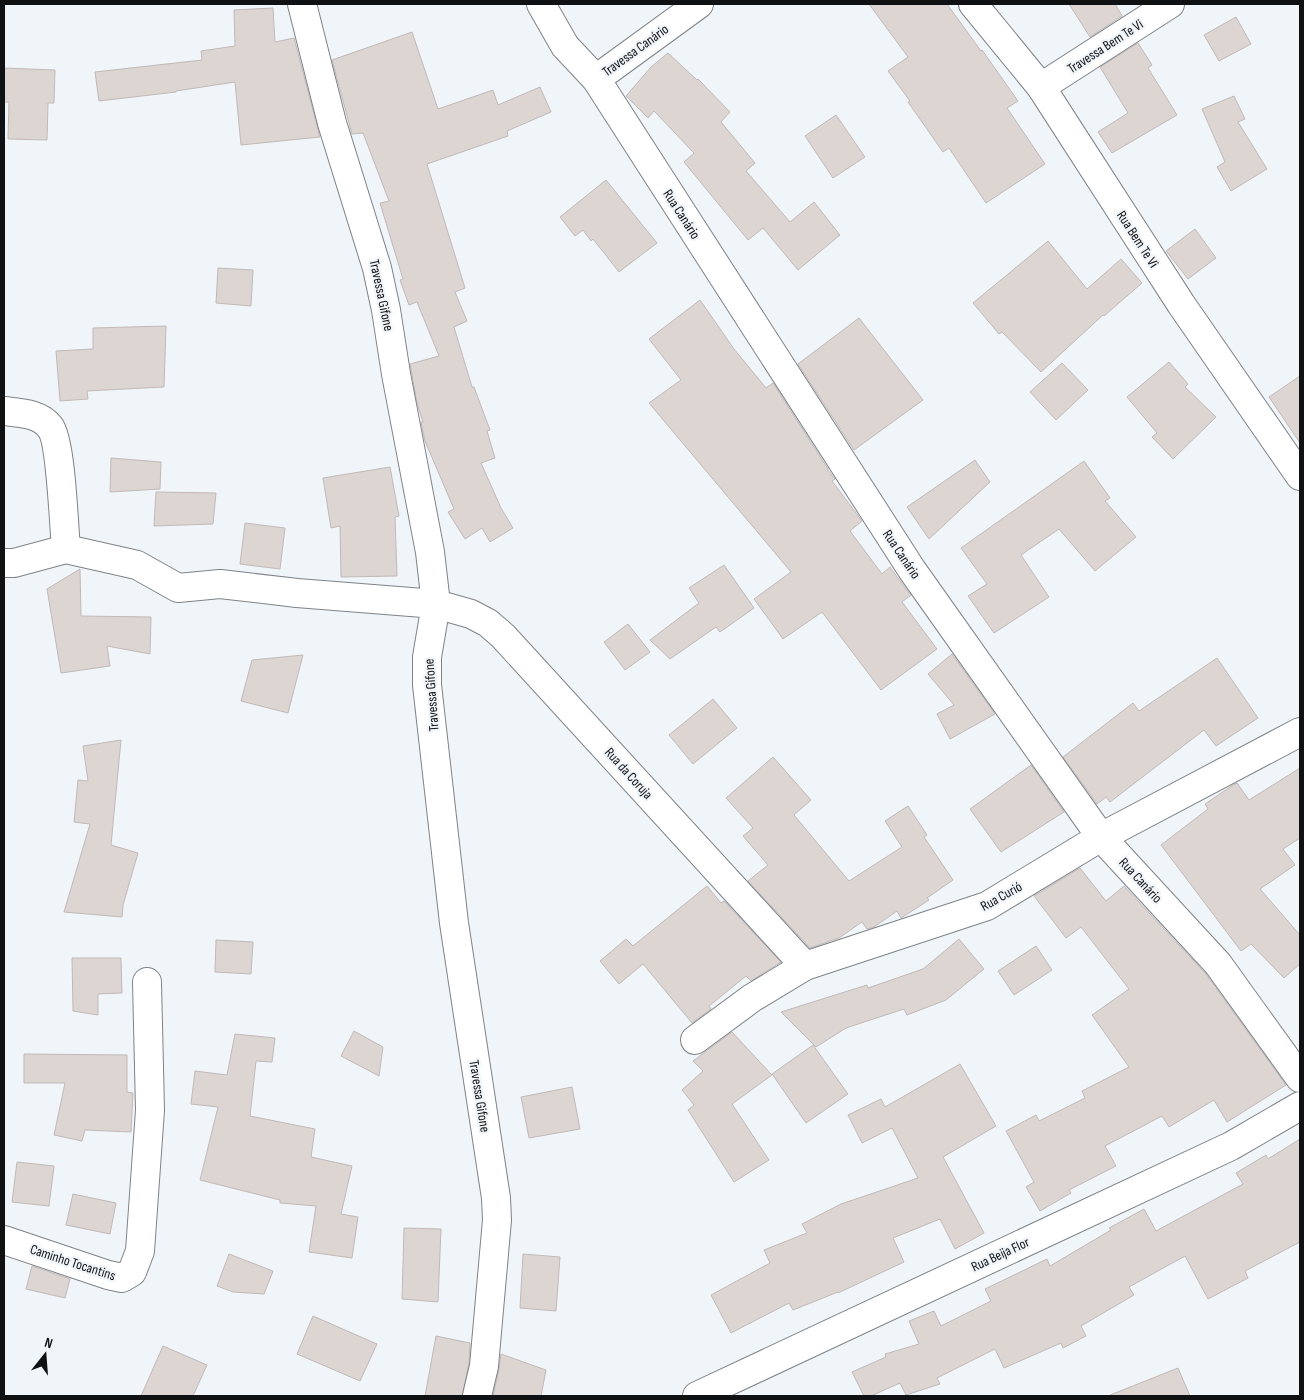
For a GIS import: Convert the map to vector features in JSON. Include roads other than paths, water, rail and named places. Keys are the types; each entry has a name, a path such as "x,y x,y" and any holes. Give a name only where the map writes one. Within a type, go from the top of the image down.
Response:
{"street":[{"name":"Travessa Gifone","path":"302,4 332,123 377,268 430,552 436,604 427,657 427,685 454,923 496,1198 497,1220 484,1366 478,1396"},
{"name":"Rua Canário","path":"541,4 565,46 596,79 912,570 1102,837 1218,964 1300,1078"},
{"name":"Travessa Canário","path":"596,79 699,4"},
{"name":"Rua Bem Te Vi","path":"973,4 1041,88 1180,304 1300,476"},
{"name":"Travessa Bem Te Vi","path":"1041,88 1170,4"},
{"path":"4,410 30,414 40,418 51,428 59,465 66,549 14,563 4,563"},
{"name":"Rua da Coruja","path":"66,549 137,565 178,588 220,584 297,593 436,604 471,614 488,623 503,636 805,966"},
{"name":"Rua Curió","path":"695,1040 752,998 805,966 987,906 1102,837 1300,732"},
{"name":"Caminho Tocantins","path":"4,1240 108,1275 122,1278 132,1272 140,1251 150,1110 147,982"},
{"name":"Rua Beija Flor","path":"697,1396 1232,1146 1300,1106"}]}
